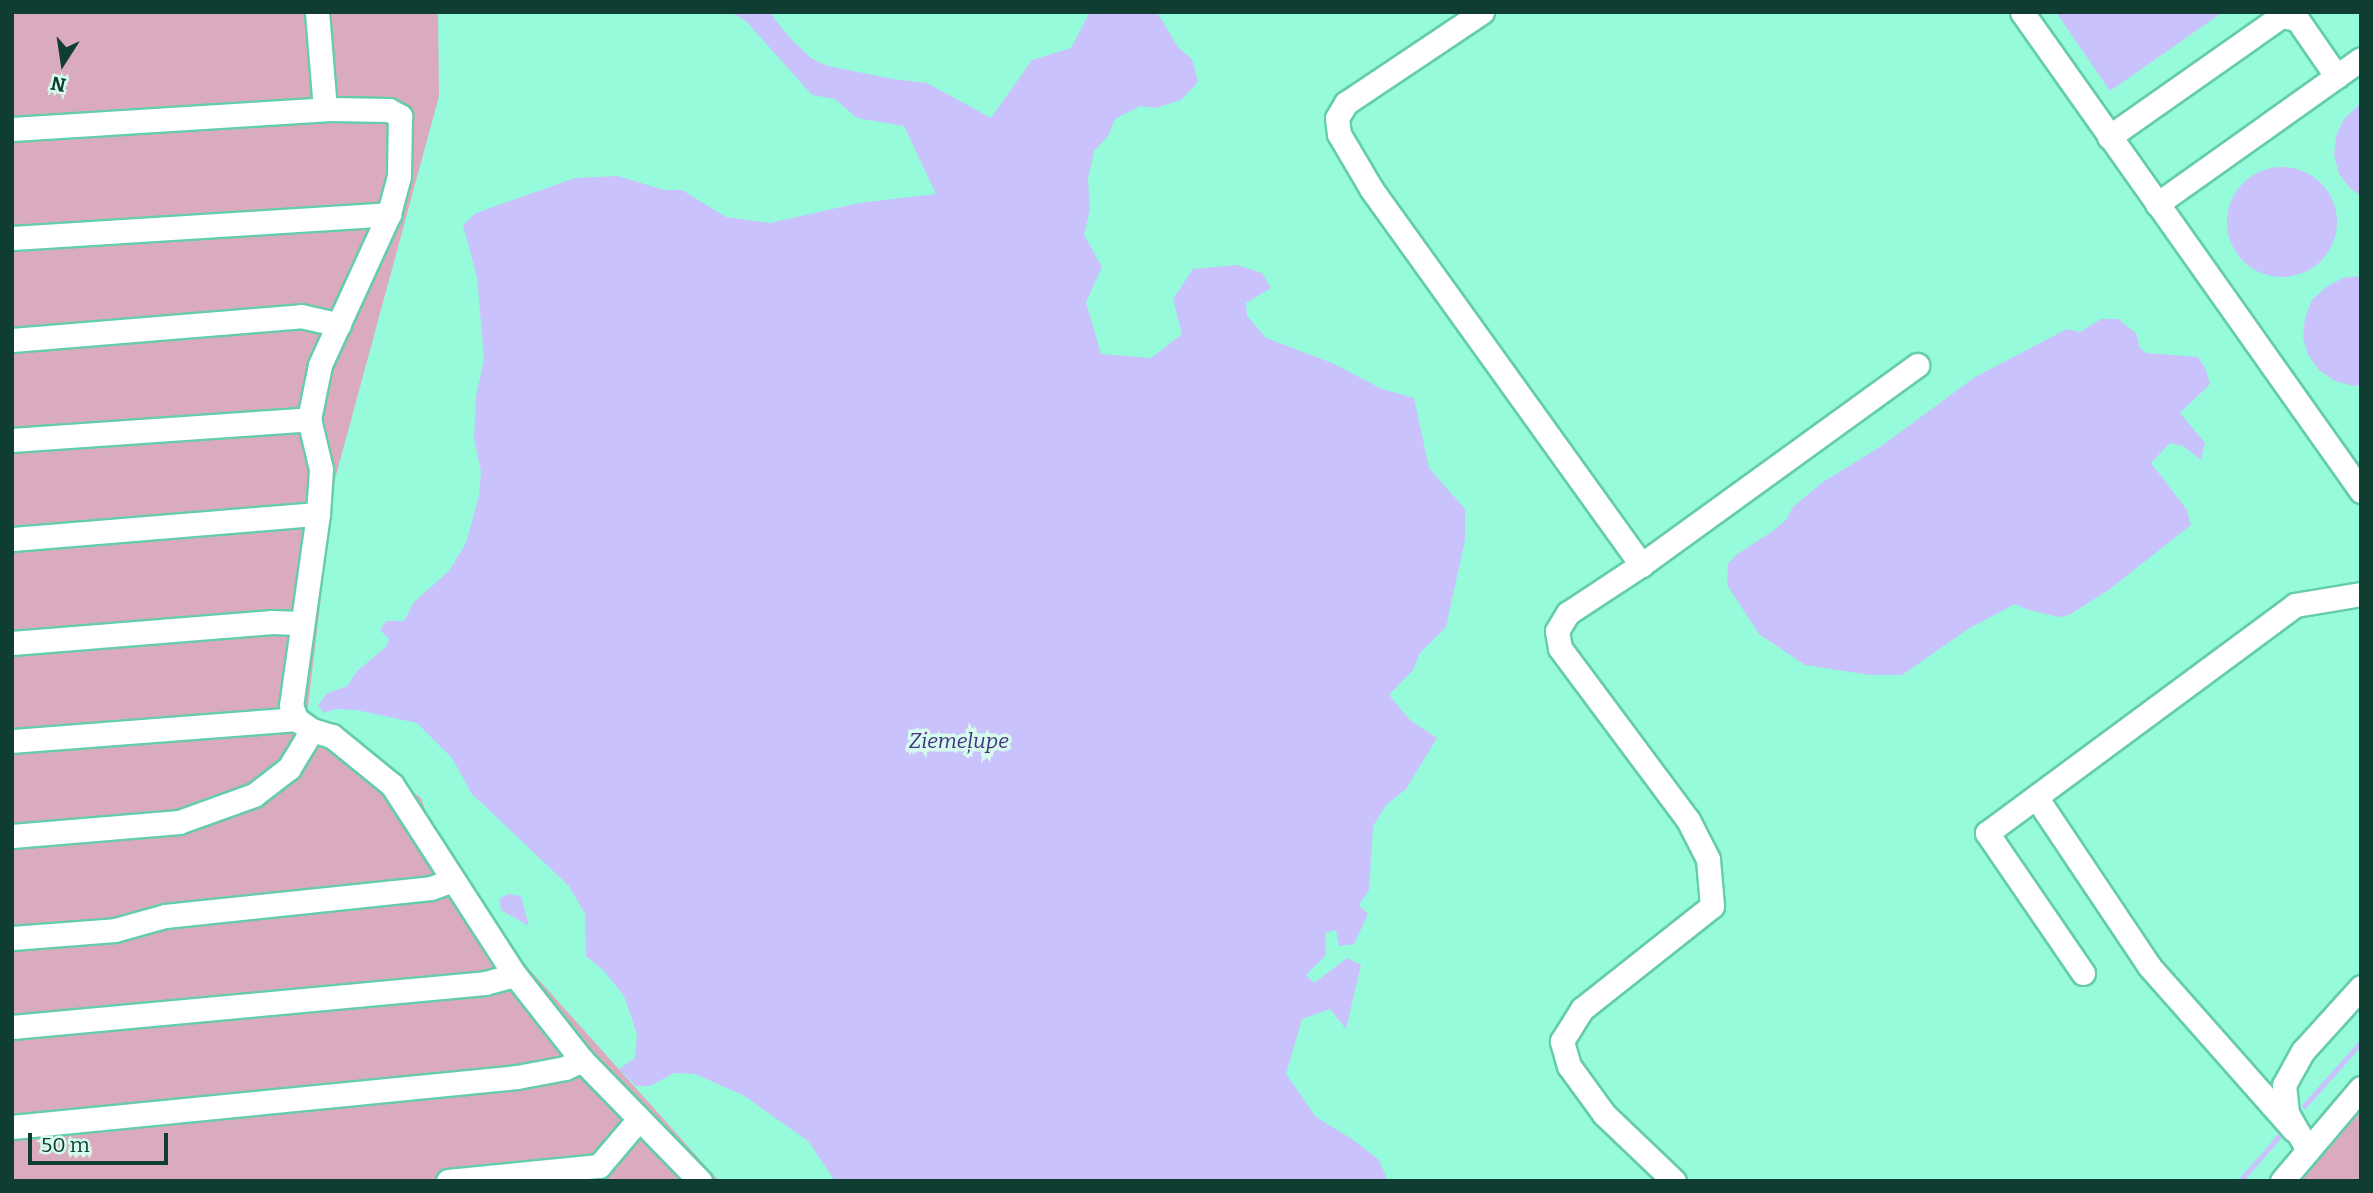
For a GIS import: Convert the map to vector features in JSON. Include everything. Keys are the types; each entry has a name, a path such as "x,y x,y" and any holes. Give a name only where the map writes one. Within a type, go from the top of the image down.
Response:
{"street":[{"path":"317,12 325,109"},
{"path":"1482,12 1346,103 1337,118 1339,134 1372,190 1641,565"},
{"path":"2022,12 2361,491"},
{"path":"2109,137 2281,16 2297,19 2337,77"},
{"path":"2157,204 2361,60"},
{"path":"12,129 325,109 389,110 400,116 399,176 389,214 320,365 309,419 321,470 318,514 300,623 291,705 304,724"},
{"path":"12,238 389,214"},
{"path":"12,340 301,316 339,325"},
{"path":"1674,1181 1604,1114 1569,1066 1562,1041 1582,1009 1712,906 1708,859 1701,840 1560,648 1557,631 1568,613 1641,565 1917,365"},
{"path":"12,440 309,419"},
{"path":"12,538 318,514"},
{"path":"2083,973 1987,833 2295,605 2361,594"},
{"path":"12,643 272,622 300,623"},
{"path":"12,836 179,822 254,795 289,768 304,724"},
{"path":"12,741 304,724 332,736 392,785 515,975 582,1060 700,1181"},
{"path":"2036,797 2149,966 2294,1130 2308,1150"},
{"path":"12,938 116,930 165,916 431,888 453,880"},
{"path":"12,1027 485,983 515,975"},
{"path":"2294,1130 2287,1113 2284,1085 2303,1051 2361,987"},
{"path":"12,1127 517,1077 565,1068 582,1060"},
{"path":"2282,1181 2361,1088"},
{"path":"448,1181 599,1166 639,1119"}],"shaded area":[{"path":"12,12 438,12 439,96 335,479 307,715 421,798 451,882 719,1181 12,1181"},
{"path":"2361,1111 2361,1181 2301,1181"}],"water":[{"name":"Ziemeļupe","path":"731,12 769,12 812,59 828,66 927,83 991,118 1032,60 1071,48 1090,12 1157,12 1178,47 1192,59 1198,82 1181,100 1156,108 1140,106 1115,119 1108,136 1094,151 1088,179 1090,210 1084,235 1102,267 1086,302 1101,354 1151,358 1182,334 1173,299 1193,269 1237,265 1262,273 1271,288 1246,303 1247,316 1266,338 1332,363 1382,389 1414,398 1429,468 1465,509 1465,540 1446,627 1420,653 1413,670 1389,695 1410,720 1437,738 1406,789 1387,804 1373,826 1369,890 1359,905 1368,914 1354,944 1339,946 1336,930 1325,933 1326,955 1306,975 1314,983 1347,958 1361,965 1346,1029 1330,1009 1302,1019 1286,1074 1316,1117 1355,1141 1379,1160 1388,1181 835,1181 808,1141 743,1095 695,1074 674,1073 650,1086 636,1086 619,1069 635,1058 637,1034 624,996 604,971 586,956 585,914 569,886 472,794 452,758 417,723 356,710 335,709 324,713 318,705 328,693 347,686 357,671 387,646 389,639 380,630 386,621 404,621 414,602 449,571 466,543 479,496 481,472 474,438 476,396 484,359 477,277 463,225 476,213 575,178 618,176 664,190 682,190 726,217 770,223 859,203 936,194 904,126 857,118 835,99 812,95 746,21"},
{"path":"2056,12 2223,12 2110,91"},
{"path":"2361,103 2361,196 2351,189 2339,174 2334,155 2336,136 2344,119"},
{"path":"2282,167 2303,172 2321,183 2332,201 2337,222 2332,243 2321,261 2303,272 2282,277 2261,272 2243,261 2232,243 2227,222 2232,201 2243,183 2261,172"},
{"path":"2361,276 2361,385 2354,386 2335,381 2319,370 2308,355 2303,337 2305,318 2312,300 2326,287 2343,278"},
{"path":"2101,319 2118,319 2136,333 2140,348 2146,353 2198,357 2206,370 2210,384 2180,413 2205,443 2201,460 2183,446 2170,443 2151,463 2187,510 2191,525 2110,589 2069,615 2059,617 2015,604 1968,629 1902,675 1870,675 1805,665 1759,634 1727,585 1728,564 1736,555 1773,531 1786,520 1793,507 1823,482 1883,445 1975,377 2067,329 2080,332"},
{"path":"508,894 521,896 529,926 501,910 499,899"}],"waterway":[{"path":"2304,1106 2361,1042"},
{"path":"2240,1181 2279,1136"}]}
